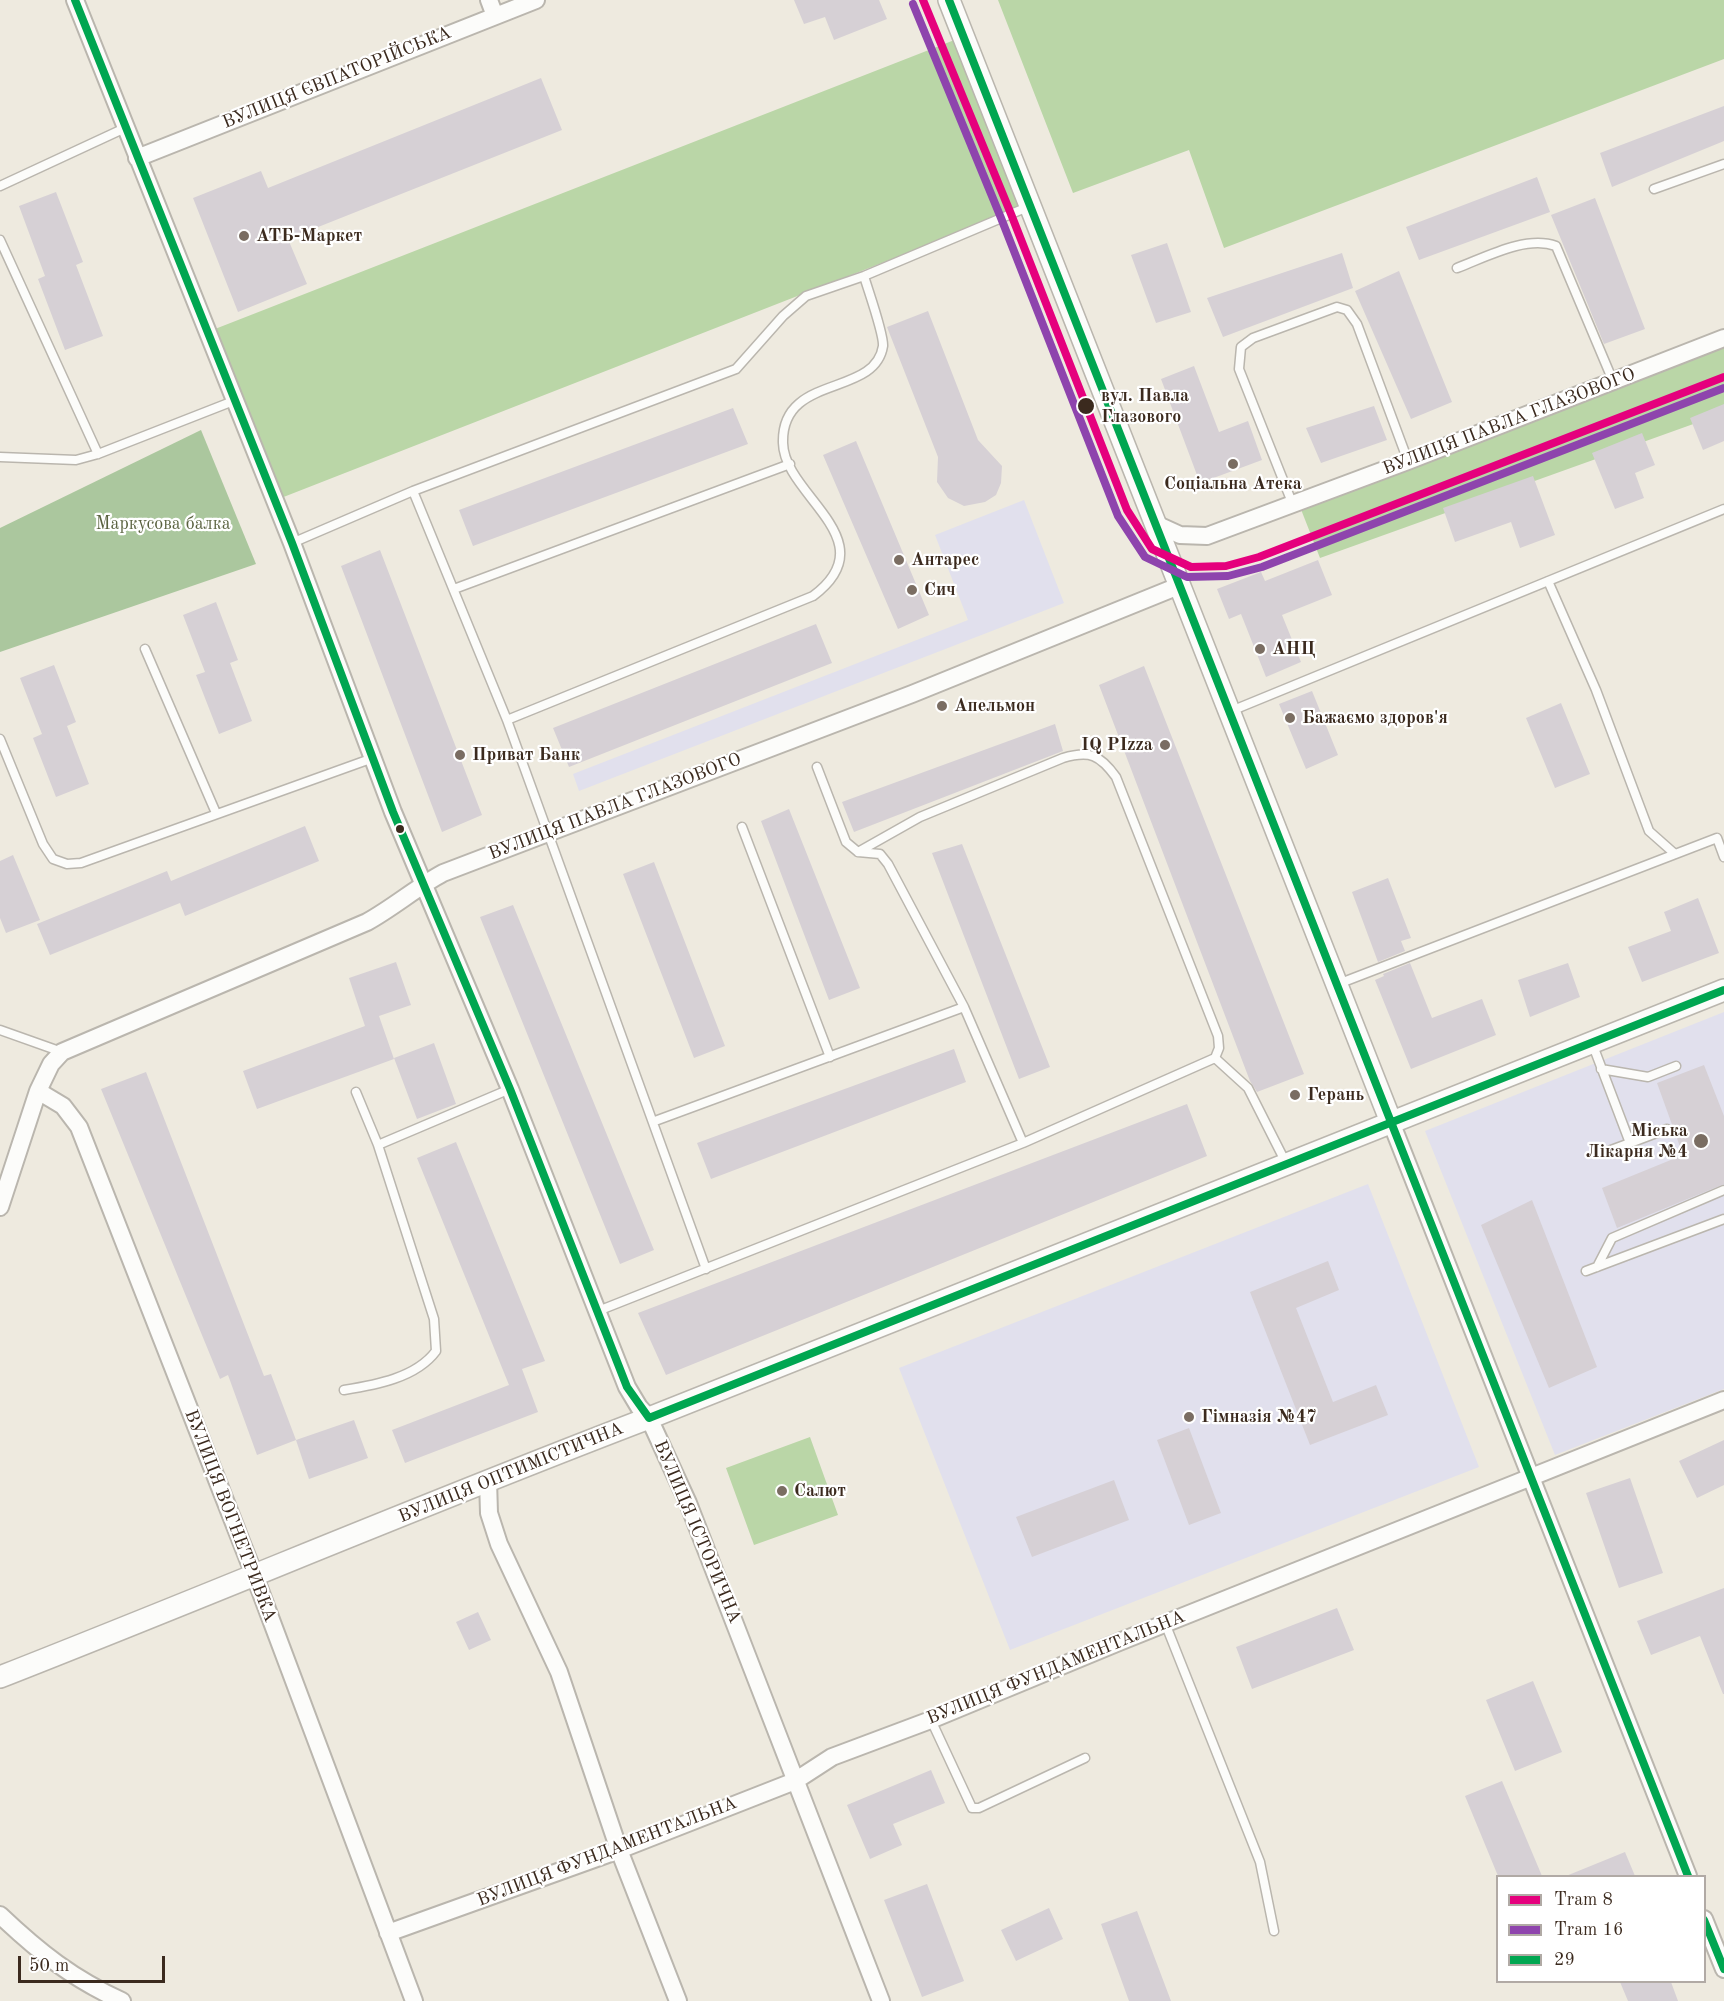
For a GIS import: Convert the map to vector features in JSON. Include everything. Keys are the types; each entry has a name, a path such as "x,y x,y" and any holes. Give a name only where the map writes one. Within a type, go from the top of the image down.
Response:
{"street":[{"name":"ВУЛИЦЯ ІСТОРИЧНА","path":"75,0 236,400 393,812 510,1089 627,1387 649,1418 688,1503 881,2001"},
{"name":"ВУЛИЦЯ ЄВПАТОРІЙСЬКА","path":"137,158 492,8 536,0"},
{"path":"949,0 1158,525 1688,1875"},
{"name":"ВУЛИЦЯ ПАВЛА ГЛАЗОВОГО","path":"1158,525 1180,535 1207,536 1408,461 1724,338"},
{"name":"ВУЛИЦЯ ПАВЛА ГЛАЗОВОГО","path":"62,1052 367,922 399,904 424,883 546,832 912,694 1181,585"},
{"name":"ВУЛИЦЯ ОПТИМІСТИЧНА","path":"0,1677 255,1577 488,1480 1724,990"},
{"path":"0,1207 38,1091 51,1064 62,1052"},
{"name":"ВУЛИЦЯ ВОГНЕТРИВКА","path":"38,1091 63,1106 79,1127 255,1577 414,2001"},
{"name":"ВУЛИЦЯ ФУНДАМЕНТАЛЬНА","path":"388,1933 619,1850 795,1781 832,1756 931,1720 1165,1623 1724,1400"},
{"path":"488,1480 489,1513 499,1544 559,1672 619,1850 678,2001"},
{"path":"0,1915 35,1948 72,1976 122,2001"},
{"path":"1706,1924 1724,1969"}],"lane":[{"path":"0,186 125,128"},
{"path":"1654,189 1724,164"},
{"path":"292,543 413,491 736,369 766,334 806,296 864,276 1030,206"},
{"path":"0,240 98,454"},
{"path":"1457,267 1531,243 1548,243 1556,246 1613,381"},
{"path":"507,720 813,596 828,585 837,571 842,556 835,534 790,464 783,446 784,424 791,409 816,393 867,372 878,362 883,344 864,276"},
{"path":"1293,505 1239,369 1241,347 1253,338 1337,307 1347,310 1357,324 1408,461"},
{"path":"0,458 76,460 98,454 236,400"},
{"path":"454,589 790,464"},
{"path":"413,491 507,720 706,1269"},
{"path":"1231,711 1724,509"},
{"path":"1548,581 1596,690 1650,831 1675,854"},
{"path":"145,649 216,813"},
{"path":"0,739 43,844 53,858 67,864 93,860 216,813 374,758"},
{"path":"598,1311 1023,1143 1215,1058 1219,1048 1218,1036 1116,777 1105,762 1093,755 1079,753 1063,758 920,817 858,852"},
{"path":"817,767 846,842 858,852 880,854 888,864 964,1007 1023,1143"},
{"path":"742,827 830,1057"},
{"path":"1337,984 1720,837 1724,857"},
{"path":"654,1121 964,1007"},
{"path":"0,1030 62,1052"},
{"path":"1592,1043 1630,1143"},
{"path":"1215,1058 1248,1088 1286,1164"},
{"path":"1601,1069 1648,1077 1676,1066"},
{"path":"378,1144 510,1089"},
{"path":"344,1390 371,1386 417,1369 436,1351 434,1319 378,1144 356,1092"},
{"path":"1611,1150 1667,1129"},
{"path":"1597,1267 1612,1238 1724,1190"},
{"path":"1586,1271 1724,1219"},
{"path":"1165,1623 1260,1862 1274,1931"},
{"path":"931,1720 972,1808 979,1808 1085,1758"}],"shaded area":[{"path":"1024,500 1064,603 579,791 573,774 968,620 935,535"},
{"path":"1724,1012 1724,1389 1555,1455 1425,1131"},
{"name":"Гімназія №47","path":"1368,1184 1479,1467 1010,1650 899,1368"}],"green space":[{"path":"998,0 1724,0 1724,59 1224,248 1189,150 1073,193"},
{"path":"957,39 1025,207 281,498 215,329"},
{"path":"1724,330 1724,413 1320,558 1295,494"},
{"name":"Маркусова балка","path":"201,430 256,564 0,652 0,528"},
{"name":"Салют","path":"810,1437 838,1515 754,1545 726,1468"}],"building":[{"path":"794,0 879,0 887,19 834,40 825,17 804,24"},
{"path":"541,78 562,130 288,239 307,284 238,312 193,198 261,171 268,188"},
{"path":"1724,106 1724,141 1612,187 1600,153"},
{"path":"1537,177 1550,212 1419,260 1406,227"},
{"path":"56,192 83,262 76,265 103,336 65,350 38,279 45,276 19,206"},
{"path":"1595,198 1645,329 1604,344 1551,215"},
{"path":"1167,243 1191,312 1156,323 1131,255"},
{"path":"1342,253 1353,288 1223,337 1207,298"},
{"path":"1399,271 1452,402 1411,419 1355,291"},
{"path":"928,311 978,440 1002,466 1001,483 996,495 985,502 964,506 948,498 937,482 938,457 887,327"},
{"path":"1194,366 1219,432 1248,421 1262,460 1200,483 1161,379"},
{"path":"1724,404 1724,441 1703,450 1690,418"},
{"path":"1374,406 1387,440 1321,463 1306,428"},
{"path":"733,408 748,444 473,546 459,510"},
{"path":"1642,433 1655,465 1635,473 1644,498 1615,509 1592,453"},
{"path":"856,441 929,615 898,629 823,455"},
{"path":"1533,476 1555,535 1520,548 1511,522 1455,542 1443,508"},
{"path":"380,550 482,815 442,832 341,566"},
{"path":"1318,560 1332,595 1282,615 1301,662 1266,677 1241,614 1229,619 1217,589 1261,572 1265,581"},
{"path":"216,602 238,660 230,663 252,721 219,734 196,675 205,672 183,615"},
{"path":"816,624 832,663 569,767 553,728"},
{"path":"54,665 76,722 67,726 89,784 56,797 33,738 42,734 20,678"},
{"path":"1144,666 1304,1074 1257,1092 1250,1081 1099,685"},
{"path":"1312,691 1338,755 1306,769 1279,704"},
{"path":"1561,703 1590,774 1555,788 1526,718"},
{"path":"1055,724 1063,751 854,832 842,802"},
{"path":"789,809 860,988 829,1000 761,821"},
{"path":"305,826 319,861 185,916 180,903 50,955 37,924 167,871 171,881"},
{"path":"962,844 1050,1067 1019,1079 932,853"},
{"path":"13,855 40,920 6,933 0,918 0,861"},
{"path":"654,862 725,1046 694,1058 623,874"},
{"path":"1388,878 1411,938 1401,941 1405,951 1378,962 1352,892"},
{"path":"1698,898 1719,953 1642,982 1628,947 1671,931 1664,912"},
{"path":"513,905 654,1250 620,1264 480,917"},
{"path":"396,962 411,1005 379,1016 394,1059 257,1109 243,1071 365,1026 349,978"},
{"path":"1410,963 1432,1018 1482,999 1496,1035 1411,1069 1375,980 1384,976 1383,974"},
{"path":"1568,963 1580,997 1530,1017 1518,980"},
{"path":"434,1043 456,1104 417,1119 394,1058"},
{"path":"954,1049 966,1082 711,1179 697,1143"},
{"name":"Міська Лікарня №4","path":"1704,1065 1724,1116 1724,1184 1617,1228 1602,1188 1683,1155 1657,1083"},
{"path":"146,1072 264,1376 271,1374 296,1440 257,1455 228,1375 220,1379 101,1089"},
{"path":"1187,1104 1207,1156 666,1375 638,1313"},
{"path":"456,1142 545,1361 522,1369 538,1412 405,1463 392,1430 509,1385 417,1158"},
{"path":"1532,1200 1597,1367 1549,1388 1481,1225"},
{"path":"1328,1261 1339,1290 1296,1308 1333,1402 1376,1385 1388,1415 1310,1445 1250,1292"},
{"path":"354,1420 368,1458 309,1479 296,1440"},
{"path":"1189,1428 1221,1513 1189,1525 1157,1440"},
{"path":"1724,1440 1724,1485 1697,1498 1679,1461"},
{"path":"1630,1478 1663,1573 1619,1588 1586,1493"},
{"path":"1114,1480 1129,1520 1032,1557 1016,1517"},
{"path":"1724,1588 1723,1694 1700,1636 1651,1655 1637,1621"},
{"path":"1337,1608 1354,1650 1252,1689 1236,1647"},
{"path":"478,1612 491,1640 469,1650 456,1622"},
{"path":"1533,1681 1562,1752 1515,1771 1486,1700"},
{"path":"931,1770 945,1803 893,1824 902,1845 870,1859 847,1805"},
{"path":"1502,1781 1542,1875 1498,1875 1465,1796"},
{"path":"1625,1852 1635,1875 1568,1875"},
{"path":"927,1884 964,1981 922,1997 884,1900"},
{"path":"1049,1908 1063,1939 1016,1961 1001,1930"},
{"path":"1137,1911 1171,2001 1129,2001 1101,1924"},
{"path":"1620,1983 1671,1983 1678,2001 1628,2001"}],"tram line":[{"name":"8","path":"923,0 1011,214 1127,510 1152,549 1191,567 1226,566 1259,557 1724,377"},
{"name":"16","path":"913,4 1001,218 1118,516 1145,557 1187,577 1228,576 1262,567 1724,388"}],"transit line":[{"name":"29","path":"75,0 292,543 393,812 510,1089 627,1387 649,1418 1724,990"},
{"name":"29","path":"949,0 1688,1875"},
{"name":"29","path":"1706,1925 1724,1969"}],"place":[{"name":"АТБ-Маркет","path":"244,236"},
{"name":"вул. Павла Глазового","path":"1086,406"},
{"name":"Соціальна Атека","path":"1233,464"},
{"name":"Антарес","path":"899,560"},
{"name":"Сич","path":"912,590"},
{"name":"АНЦ","path":"1260,649"},
{"name":"Апельмон","path":"942,706"},
{"name":"Бажаємо здоров'я","path":"1290,718"},
{"name":"IQ PIzza","path":"1165,745"},
{"name":"Приват Банк","path":"460,755"},
{"name":"Герань","path":"1295,1095"},
{"name":"Міська Лікарня №4","path":"1701,1141"},
{"name":"Гімназія №47","path":"1189,1417"},
{"name":"Салют","path":"782,1491"}]}
